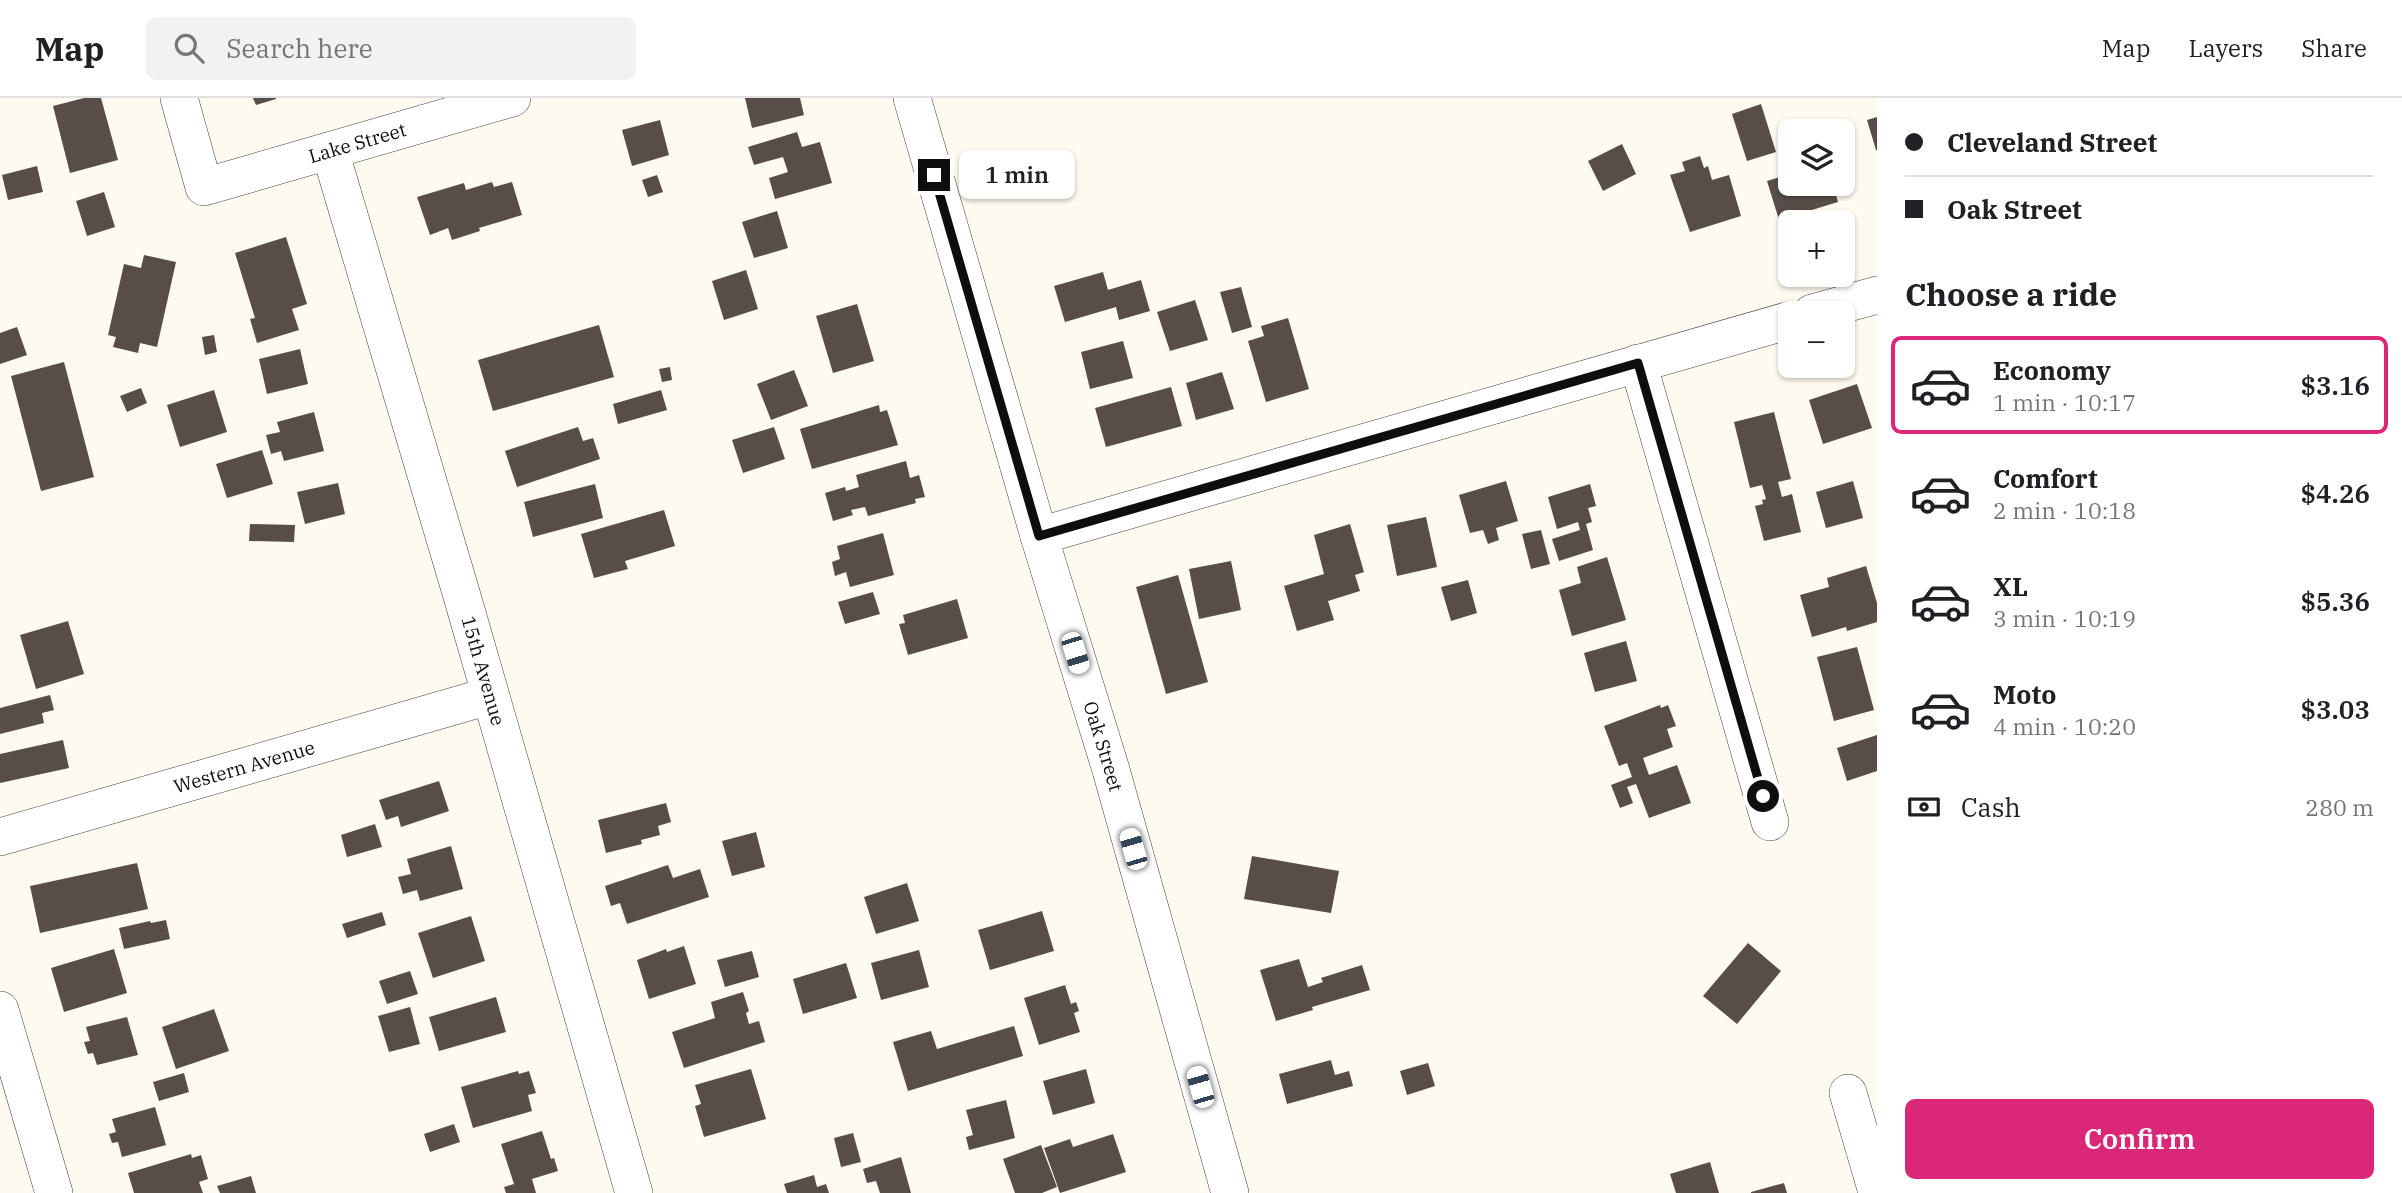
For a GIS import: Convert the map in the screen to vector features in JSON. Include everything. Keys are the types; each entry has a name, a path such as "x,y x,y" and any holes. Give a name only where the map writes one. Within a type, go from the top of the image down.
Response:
{"street":[{"name":"Lake Street","path":"179,98 204,187 512,98"},
{"name":"Oak Street","path":"912,98 1039,536 1111,770 1230,1193"},
{"name":"15th Avenue","path":"330,151 466,609 634,1193"},
{"path":"1855,301 1877,295"},
{"path":"1039,536 1778,323"},
{"path":"1638,363 1770,822"},
{"name":"Western Avenue","path":"0,837 489,696"},
{"path":"0,1010 54,1193"},
{"path":"1848,1093 1877,1192"}],"building":[{"path":"84,98 101,98 118,160 70,173 53,106"},
{"path":"253,98 276,98 276,99 256,105"},
{"path":"745,98 800,98 804,115 752,128"},
{"path":"1761,104 1776,152 1747,161 1732,114"},
{"path":"1877,117 1877,150 1876,150 1867,120"},
{"path":"660,120 669,155 632,166 622,130"},
{"path":"797,132 802,147 820,142 832,183 775,199 769,178 788,172 783,157 754,165 748,147"},
{"path":"1622,144 1636,174 1603,191 1588,161"},
{"path":"1700,156 1704,168 1708,166 1712,180 1729,175 1741,216 1690,232 1670,175 1685,171 1682,162"},
{"path":"37,166 43,192 8,200 2,175"},
{"path":"657,175 663,192 648,197 642,180"},
{"path":"1778,178 1778,196 1836,196 1838,202 1812,210 1778,210 1778,217 1767,181"},
{"path":"492,182 494,187 512,182 522,215 479,228 480,231 452,240 448,228 430,235 417,197 464,183 466,190"},
{"path":"104,192 115,227 87,236 76,201"},
{"path":"777,211 788,248 754,258 742,222"},
{"path":"286,237 307,304 292,309 299,330 257,343 250,319 255,318 235,253"},
{"path":"144,255 176,262 157,347 140,343 138,353 113,347 116,337 108,335 124,264 141,268"},
{"path":"746,270 758,309 724,320 712,281"},
{"path":"1103,272 1108,290 1141,280 1150,311 1119,320 1116,307 1065,322 1054,286"},
{"path":"1241,287 1252,327 1232,333 1220,292"},
{"path":"1195,300 1208,340 1170,351 1157,312"},
{"path":"857,304 874,361 833,373 816,316"},
{"path":"1288,318 1309,389 1266,402 1248,341 1264,336 1261,326"},
{"path":"599,325 614,377 493,411 478,360"},
{"path":"17,327 27,355 0,364 0,333"},
{"path":"214,335 217,352 205,355 202,337"},
{"path":"1123,341 1133,378 1090,389 1081,352"},
{"path":"300,349 308,384 267,394 259,359"},
{"path":"64,362 94,477 41,491 11,376"},
{"path":"670,367 672,380 662,382 659,369"},
{"path":"794,370 808,406 771,420 757,384"},
{"path":"1222,372 1234,409 1196,420 1186,383"},
{"path":"1857,384 1872,428 1823,444 1809,400"},
{"path":"1171,387 1182,426 1106,447 1095,408"},
{"path":"141,388 147,403 127,412 120,396"},
{"path":"214,390 227,432 180,447 167,405"},
{"path":"661,390 667,410 618,424 613,404"},
{"path":"879,405 880,412 887,410 898,445 812,469 800,429"},
{"path":"314,412 324,451 284,461 281,451 271,454 266,435 280,432 277,422"},
{"path":"1774,412 1791,479 1778,482 1782,497 1792,494 1801,532 1764,541 1755,506 1763,504 1762,500 1766,499 1762,485 1750,488 1734,422"},
{"path":"578,427 583,441 593,438 600,459 517,487 505,451"},
{"path":"774,427 785,459 743,473 732,440"},
{"path":"262,450 273,484 227,498 216,464"},
{"path":"906,461 910,478 919,475 925,497 915,499 916,503 868,516 865,507 851,510 853,515 833,521 825,493 845,487 846,491 859,487 856,475"},
{"path":"1506,481 1518,521 1496,528 1499,540 1488,544 1483,530 1470,533 1459,495"},
{"path":"1853,481 1863,518 1826,528 1816,492"},
{"path":"338,483 345,514 305,524 297,492"},
{"path":"595,484 603,518 533,537 524,502"},
{"path":"1590,484 1596,506 1588,508 1592,522 1586,524 1593,550 1559,561 1552,539 1580,530 1578,522 1557,529 1548,497"},
{"path":"664,510 675,546 625,561 628,569 594,578 581,534"},
{"path":"1426,517 1437,567 1397,576 1387,525"},
{"path":"250,524 295,525 294,542 249,541"},
{"path":"1350,524 1364,572 1355,575 1360,591 1328,601 1334,620 1297,631 1284,586 1324,574 1314,535"},
{"path":"1541,530 1550,564 1531,569 1522,534"},
{"path":"883,533 894,575 850,587 846,572 835,576 832,562 840,559 837,546"},
{"path":"1607,557 1626,620 1572,636 1559,590 1581,583 1577,567"},
{"path":"1231,561 1241,610 1199,619 1189,569"},
{"path":"1866,566 1877,603 1877,622 1812,637 1800,595 1829,587 1827,578"},
{"path":"1178,575 1208,682 1166,694 1136,587"},
{"path":"1468,580 1477,613 1451,621 1441,587"},
{"path":"873,592 880,614 845,624 838,602"},
{"path":"957,599 968,638 908,655 899,624 905,623 903,615"},
{"path":"68,621 84,674 36,689 20,635"},
{"path":"1626,641 1637,681 1595,692 1584,653"},
{"path":"1857,647 1874,710 1834,721 1817,657"},
{"path":"50,695 54,710 42,713 44,723 0,734 0,708"},
{"path":"1660,705 1661,708 1668,705 1676,726 1667,729 1673,747 1643,758 1649,775 1677,765 1691,803 1649,818 1636,784 1627,787 1633,803 1620,808 1611,785 1632,777 1627,763 1619,766 1604,726"},
{"path":"1877,735 1877,771 1847,781 1837,748"},
{"path":"63,740 69,768 0,783 0,754"},
{"path":"439,781 449,811 401,827 398,816 386,820 379,800"},
{"path":"666,803 671,822 658,826 660,835 641,840 642,844 606,853 598,820"},
{"path":"375,824 382,847 347,857 341,835"},
{"path":"756,832 765,867 732,876 722,841"},
{"path":"451,846 463,889 420,901 417,890 403,894 398,877 411,874 407,859"},
{"path":"1252,856 1339,871 1331,913 1244,899"},
{"path":"137,863 148,909 40,933 30,886"},
{"path":"668,865 673,878 700,869 709,897 627,924 620,903 611,906 605,886"},
{"path":"907,883 919,921 876,934 864,897"},
{"path":"1042,911 1054,951 990,970 978,930"},
{"path":"382,912 386,925 347,938 342,924"},
{"path":"471,916 485,961 433,978 418,933"},
{"path":"166,920 170,939 124,949 119,928"},
{"path":"1748,943 1781,971 1737,1024 1703,996"},
{"path":"684,946 696,984 649,999 637,960 666,949 667,952"},
{"path":"114,949 127,993 64,1012 51,968"},
{"path":"919,950 929,987 881,1000 871,963"},
{"path":"752,951 759,977 725,987 717,960"},
{"path":"1299,959 1308,987 1323,982 1321,978 1362,965 1370,990 1276,1021 1260,970"},
{"path":"846,963 857,998 803,1014 793,979"},
{"path":"410,971 418,994 387,1004 379,981"},
{"path":"1065,985 1071,1004 1076,1002 1079,1011 1074,1013 1080,1032 1039,1045 1024,998"},
{"path":"743,992 749,1011 746,1013 749,1024 759,1021 765,1042 684,1068 672,1032 715,1018 711,1002"},
{"path":"496,997 506,1032 439,1051 429,1017"},
{"path":"410,1007 420,1044 389,1052 378,1016"},
{"path":"214,1009 229,1051 176,1069 162,1027"},
{"path":"127,1017 138,1055 97,1065 93,1053 88,1054 84,1042 90,1041 86,1027"},
{"path":"1014,1026 1023,1056 908,1091 893,1042 931,1031 937,1049"},
{"path":"1331,1060 1335,1075 1349,1071 1353,1086 1287,1104 1279,1074"},
{"path":"1428,1063 1435,1086 1407,1095 1400,1071"},
{"path":"751,1069 766,1119 704,1137 695,1106 701,1104 695,1085"},
{"path":"1086,1069 1095,1103 1053,1115 1043,1081"},
{"path":"518,1071 519,1074 529,1071 536,1093 528,1095 532,1111 473,1128 461,1087"},
{"path":"184,1073 189,1092 159,1101 153,1082"},
{"path":"1006,1100 1015,1138 969,1150 966,1137 973,1135 966,1110"},
{"path":"155,1107 166,1145 122,1157 118,1142 112,1143 109,1134 116,1132 112,1119"},
{"path":"454,1124 460,1142 430,1152 424,1134"},
{"path":"542,1131 558,1171 532,1179 536,1193 506,1193 504,1187 514,1184 501,1144"},
{"path":"853,1133 861,1162 841,1167 834,1138"},
{"path":"1113,1134 1126,1172 1060,1193 1044,1148 1070,1139 1073,1147"},
{"path":"1041,1145 1057,1187 1042,1193 1015,1193 1003,1159"},
{"path":"191,1154 192,1158 201,1155 208,1179 199,1182 203,1193 134,1193 128,1173"},
{"path":"901,1157 911,1193 880,1193 876,1181 867,1183 863,1169"},
{"path":"1710,1162 1719,1193 1676,1193 1670,1174"},
{"path":"814,1175 817,1187 826,1184 829,1193 787,1193 784,1184"},
{"path":"251,1176 256,1193 220,1193 217,1186"},
{"path":"1784,1183 1787,1193 1751,1193 1751,1192"}],"route":[{"path":"934,175 1039,536 1638,363 1763,796"}]}
